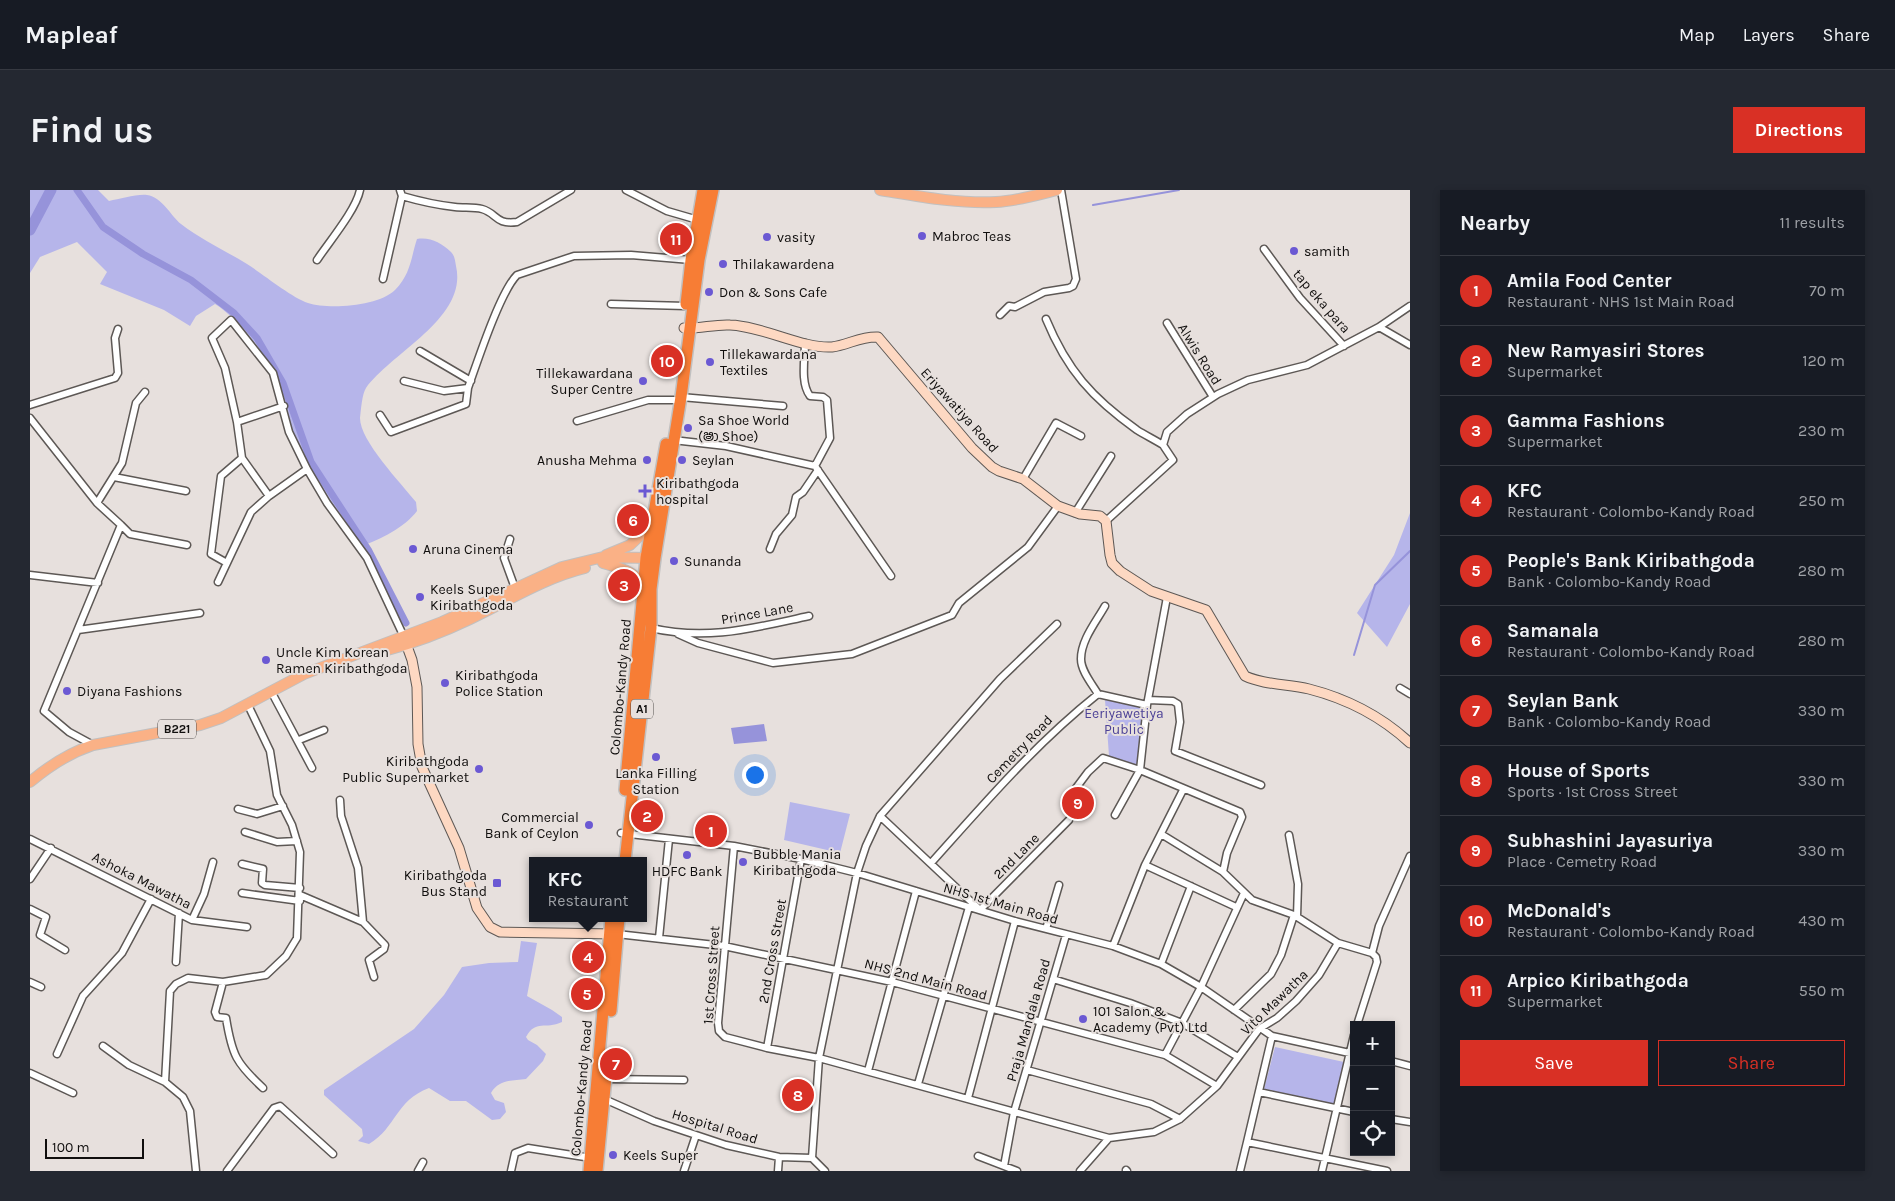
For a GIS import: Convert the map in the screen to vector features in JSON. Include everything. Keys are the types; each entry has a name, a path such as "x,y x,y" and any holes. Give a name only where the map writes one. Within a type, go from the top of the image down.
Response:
{"highway":[{"name":"Colombo-Kandy Road","path":"687,328 686,306 691,260 703,190"},
{"name":"Colombo-Kandy Road","path":"625,857 624,834 643,588 674,440 677,399 687,328 713,190"},
{"name":"Colombo-Kandy Road","path":"619,857 624,834 651,628 650,526 677,399"},
{"name":"Colombo-Kandy Road","path":"589,1171 606,1079 613,934 612,922"},
{"name":"Colombo-Kandy Road","path":"597,1171 613,934 618,922"}],"main road":[{"path":"880,190 936,198 994,202 1059,190"},
{"path":"603,560 630,545 650,526"},
{"path":"603,560 626,570 641,582 643,588"},
{"name":"B221","path":"405,641 562,567 603,560 650,561"},
{"name":"B221","path":"30,782 66,757 93,745 200,725 222,718 272,693 304,674 323,666 468,620 553,578 603,560"}],"street":[{"path":"316,260 343,220 354,209 360,190"},
{"path":"383,279 401,193 413,199 453,207 484,210 507,224 517,222 571,190"},
{"path":"626,190 668,211 698,220"},
{"path":"1000,314 1009,306 1015,307 1044,292 1069,288 1073,286 1076,280 1059,190"},
{"name":"tap eka para","path":"1264,249 1300,298 1344,346"},
{"path":"380,415 391,432 466,404 468,388 497,313 512,280 517,275 574,256 631,255 691,260"},
{"path":"611,304 686,306"},
{"path":"1163,445 1167,432 1187,414 1213,397 1248,380 1307,365 1380,327 1410,306"},
{"path":"1046,319 1058,349 1087,388 1138,431 1163,445 1173,460 1106,521 1112,563 1120,572 1151,591 1206,610 1245,676 1254,680 1310,689 1358,706 1380,718 1410,743"},
{"path":"269,496 242,458 237,422 225,368 212,338 231,320 273,373 284,406 289,432 307,469 328,503 367,558 405,641 412,660 417,687 418,744 422,767 459,848 477,908 490,927 500,932 613,934"},
{"name":"Alwis Road","path":"1166,323 1213,397"},
{"name":"Eriyawatiya Road","path":"687,328 730,325 805,343 833,347 867,336 878,337 972,448 999,471 1023,479 1058,506 1076,513 1100,516 1106,521"},
{"path":"1380,327 1410,345"},
{"path":"30,405 115,378 118,373 115,338 118,329"},
{"path":"770,549 776,534 792,514 796,497 803,492 830,438 828,400 823,397 810,396 807,393 804,373 805,343"},
{"path":"420,351 471,381"},
{"path":"404,381 444,391 468,388"},
{"path":"97,503 122,463 136,403 146,392"},
{"path":"577,421 648,400 677,399 783,406"},
{"path":"237,422 284,406"},
{"path":"30,418 97,503 130,534 187,545"},
{"path":"1023,479 1056,423 1081,436"},
{"path":"674,440 726,446 816,468 891,576"},
{"path":"1076,513 1111,456"},
{"path":"227,563 210,554 221,476 242,458"},
{"path":"218,582 251,512 269,496 307,469"},
{"path":"114,477 186,491"},
{"path":"678,634 698,643 773,663 852,654 952,616 959,603 1028,547 1058,506"},
{"path":"93,745 69,732 44,711 121,525"},
{"path":"510,539 504,558 515,588"},
{"path":"30,575 98,583"},
{"path":"1116,815 1140,770 1147,702 1167,597"},
{"path":"1105,606 1086,639 1081,660 1084,671 1098,694 1147,702 1174,701 1178,704 1180,722 1175,751 1261,785"},
{"path":"78,630 200,612"},
{"name":"Prince Lane","path":"651,628 678,634 731,633 809,616"},
{"path":"826,1171 812,1158 819,1058 857,873 866,846 880,816 1000,679 1057,624"},
{"path":"1400,688 1410,694"},
{"path":"272,693 299,740 312,768"},
{"name":"Cemetry Road","path":"931,864 1036,748 1063,722 1098,694"},
{"path":"165,1082 170,991 176,984 188,978 223,982 266,975 286,956 297,938 300,898 300,852 277,795 270,751 248,705"},
{"path":"299,740 324,730"},
{"path":"1067,800 1088,772 1103,758 1140,770 1183,790 1240,812 1242,817 1227,853 1223,872"},
{"path":"1113,946 1146,865 1183,790"},
{"path":"340,800 341,816 358,868 363,922"},
{"path":"238,809 257,814 283,806"},
{"path":"880,816 980,910"},
{"name":"2nd Lane","path":"980,910 1068,820"},
{"path":"245,832 277,842 297,841"},
{"name":"NHS 1st Main Road","path":"624,834 734,846 801,859 857,873 1015,921 1113,946 1162,964 1201,987 1259,1029 1272,1036 1350,1053"},
{"path":"1161,834 1223,872 1252,900 1295,916 1338,943 1372,953 1376,957 1377,962 1358,1021"},
{"path":"1234,1010 1270,974 1281,955 1295,916 1298,884 1290,834"},
{"name":"Ashoka Mawatha","path":"30,839 192,920 247,927"},
{"path":"659,938 669,839"},
{"name":"1st Cross Street","path":"734,846 718,1023 719,1031 725,1037 767,1048 819,1058 918,1084 1109,1138"},
{"path":"30,879 51,848"},
{"path":"1372,953 1379,926 1410,856"},
{"name":"2nd Cross Street","path":"767,1048 785,958 801,859"},
{"path":"192,920 204,894 213,862"},
{"path":"242,864 263,869 262,883 265,885 300,888"},
{"path":"1146,865 1236,907"},
{"path":"1046,929 1059,885"},
{"path":"1162,964 1190,886"},
{"path":"868,1071 916,891"},
{"path":"1165,1055 1201,987 1244,892"},
{"path":"242,893 300,898 363,922 385,945 384,949 369,960 374,977"},
{"path":"57,1054 83,996 122,953 151,899"},
{"path":"918,1084 969,907"},
{"path":"30,909 46,917 40,936 65,950"},
{"path":"176,962 179,913"},
{"path":"968,1098 1015,921"},
{"name":"NHS 2nd Main Road","path":"613,934 724,946 892,982 1165,1055 1217,1086"},
{"name":"Praja Mandala Road","path":"1004,1166 1014,1112 1066,935"},
{"name":"Vito Mawatha","path":"1109,1138 1154,1132 1180,1118 1217,1086 1259,1029 1277,1018 1296,1001 1319,975 1338,943"},
{"path":"1053,979 1130,1003 1182,1023 1238,1057"},
{"path":"30,982 41,987"},
{"path":"223,982 215,1012 216,1017 226,1018 230,1045 240,1066 264,1088"},
{"path":"1240,1171 1272,1036"},
{"path":"102,1046 129,1065 165,1082 184,1097 190,1111 196,1171"},
{"path":"1322,1171 1350,1057"},
{"path":"1395,1062 1410,1066"},
{"path":"1027,1070 1151,1104 1180,1118"},
{"path":"30,1073 73,1093"},
{"path":"606,1079 684,1080"},
{"path":"1259,1092 1350,1111"},
{"name":"Hospital Road","path":"601,1098 654,1120 726,1145 779,1156 812,1158"},
{"path":"227,1171 274,1108 280,1106 334,1154"},
{"path":"1395,1119 1410,1122"},
{"path":"684,1171 696,1135"},
{"path":"1080,1171 1109,1138"},
{"path":"1247,1142 1387,1171"},
{"path":"511,1171 515,1153 528,1148 591,1158"},
{"path":"778,1171 779,1156"},
{"path":"978,1156 1017,1171"},
{"path":"418,1171 423,1162"}],"green space":[{"path":"30,190 98,190 109,201 138,195 152,196 162,203 177,221 197,235 247,264 294,296 317,305 353,305 378,300 388,295 395,290 404,278 410,265 417,239 440,243 451,252 455,259 457,285 451,302 440,318 366,388 361,411 362,427 374,450 416,502 417,511 412,517 392,532 361,546 320,486 299,449 292,431 280,385 271,367 258,347 232,317 215,304 196,316 190,326 164,310 100,284 107,272 77,242 40,257 30,273"},
{"path":"1410,513 1410,604 1387,647 1357,613 1394,555"},
{"name":"Eeriyawetiya Public","path":"1105,700 1143,706 1137,765 1109,756"},
{"path":"790,802 850,814 840,853 784,840"},
{"path":"521,941 537,943 527,996 562,1017 562,1022 533,1028 526,1037 546,1054 543,1061 526,1079 502,1083 494,1088 491,1093 495,1100 504,1103 506,1112 500,1119 492,1120 466,1101 450,1101 429,1088 409,1100 385,1130 369,1144 358,1141 363,1136 362,1129 324,1095 324,1090 414,1029 444,995 462,967 489,963 518,962"},
{"path":"1275,1047 1344,1062 1335,1104 1264,1089"}],"shaded area":[{"path":"764,724 767,741 734,744 731,728"}],"waterway":[{"path":"30,230 51,190"},
{"path":"77,190 103,227 143,254 191,280 234,313 257,338 283,383 311,462 369,551 406,623"},
{"path":"1093,205 1179,190"},
{"path":"1354,655 1375,585 1410,551"}],"place":[{"name":"Mabroc Teas","path":"922,236"},
{"name":"vasity","path":"767,237"},
{"name":"Arpico Kiribathgoda","path":"676,239"},
{"name":"samith","path":"1294,251"},
{"name":"Thilakawardena","path":"723,264"},
{"name":"Don & Sons Cafe","path":"709,292"},
{"name":"McDonald's","path":"667,361"},
{"name":"Tillekawardana Textiles","path":"710,362"},
{"name":"Tillekawardana Super Centre","path":"643,381"},
{"name":"Sa Shoe World (ෂා Shoe)","path":"688,428"},
{"name":"Anusha Mehma","path":"647,460"},
{"name":"Seylan","path":"682,460"},
{"name":"Kiribathgoda hospital","path":"645,491"},
{"name":"Samanala","path":"633,520"},
{"name":"Aruna Cinema","path":"413,549"},
{"name":"Sunanda","path":"674,561"},
{"name":"Gamma Fashions","path":"624,585"},
{"name":"Keels Super Kiribathgoda","path":"420,597"},
{"name":"Uncle Kim Korean Ramen Kiribathgoda","path":"266,660"},
{"name":"Kiribathgoda Police Station","path":"445,683"},
{"name":"Diyana Fashions","path":"67,691"},
{"name":"Lanka Filling Station","path":"656,757"},
{"name":"Kiribathgoda Public Supermarket","path":"479,769"},
{"name":"Subhashini Jayasuriya","path":"1078,803"},
{"name":"New Ramyasiri Stores","path":"647,816"},
{"name":"Commercial Bank of Ceylon","path":"589,825"},
{"name":"Amila Food Center","path":"711,831"},
{"name":"HDFC Bank","path":"687,855"},
{"name":"Bubble Mania Kiribathgoda","path":"743,862"},
{"name":"Kiribathgoda Bus Stand","path":"497,883"},
{"name":"KFC","path":"588,957"},
{"name":"People's Bank Kiribathgoda","path":"587,994"},
{"name":"101 Salon & Academy (Pvt) Ltd","path":"1083,1019"},
{"name":"Seylan Bank","path":"616,1064"},
{"name":"House of Sports","path":"798,1095"},
{"name":"Keels Super","path":"613,1155"}]}
